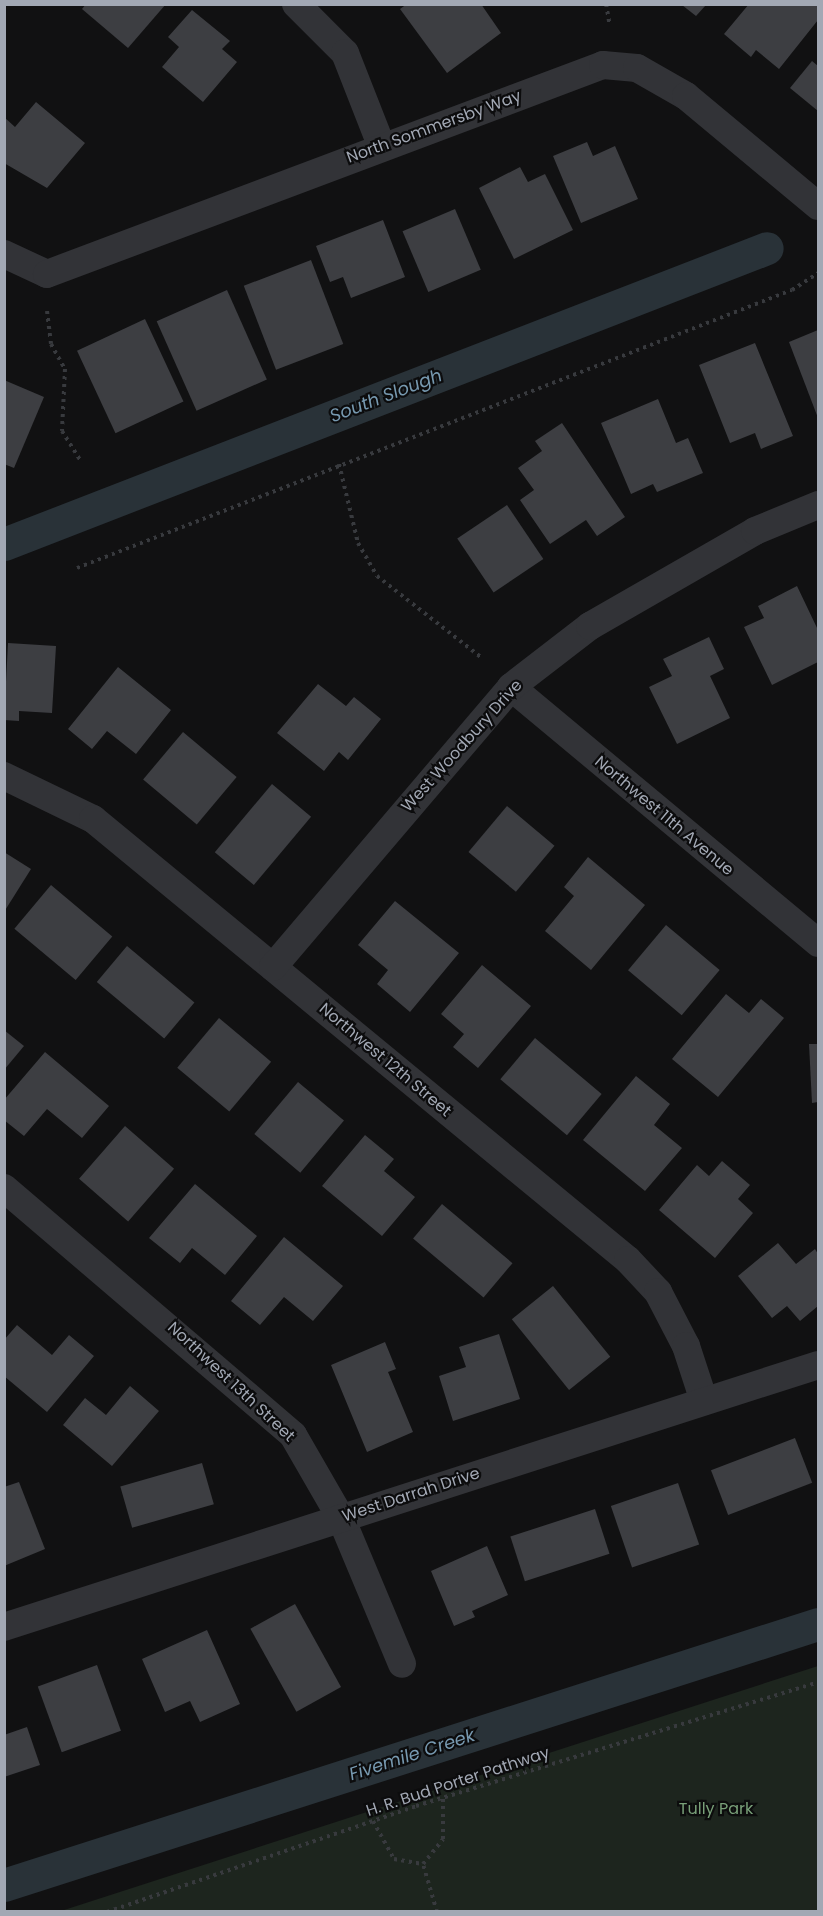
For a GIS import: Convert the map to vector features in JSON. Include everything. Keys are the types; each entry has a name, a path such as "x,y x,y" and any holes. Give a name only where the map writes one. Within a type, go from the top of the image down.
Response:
{"street":[{"path":"296,4 345,53 381,145"},
{"name":"North Sommersby Way","path":"12,259 47,274 381,145 603,64 637,68 686,96 819,206"},
{"name":"West Woodbury Drive","path":"273,968 511,687 590,626 755,531 819,505"},
{"name":"Northwest 11th Avenue","path":"511,687 819,943"},
{"name":"Northwest 12th Street","path":"4,776 93,819 628,1260 658,1292 686,1346 704,1401"},
{"name":"Northwest 13th Street","path":"4,1188 293,1435 341,1518 402,1664"},
{"name":"West Darrah Drive","path":"4,1626 819,1365"}],"path":[{"path":"606,4 610,26"},
{"path":"77,567 792,290 819,273"},
{"path":"47,311 51,344 65,369 62,431 81,462"},
{"path":"339,464 358,543 377,576 482,658"},
{"name":"H. R. Bud Porter Pathway","path":"107,1911 443,1798 819,1682"},
{"path":"423,1864 443,1839 443,1798"},
{"path":"373,1821 394,1859 423,1864"},
{"path":"423,1864 438,1911"}],"green space":[{"name":"Tully Park","path":"818,1666 818,1911 61,1911"}],"building":[{"path":"86,4 166,4 128,48 82,9"},
{"path":"407,4 481,4 501,33 447,73 400,9"},
{"path":"749,4 818,4 818,20 779,69 756,50 751,57 724,34"},
{"path":"682,5 706,5 696,16"},
{"path":"192,10 230,41 222,49 237,62 203,102 162,67 179,47 168,37"},
{"path":"812,61 818,66 818,111 790,88"},
{"path":"36,102 85,143 47,188 4,163 4,117 15,127"},
{"path":"587,142 593,156 615,146 638,199 581,223 553,156"},
{"path":"520,167 528,182 545,174 573,230 514,259 479,188"},
{"path":"455,209 481,270 428,292 403,231"},
{"path":"383,220 405,277 351,298 343,277 330,282 316,246"},
{"path":"311,260 343,344 276,370 244,286"},
{"path":"227,290 267,380 197,411 157,321"},
{"path":"145,319 183,401 115,433 77,351"},
{"path":"818,330 818,418 789,342"},
{"path":"755,343 793,436 761,449 755,433 730,443 699,365"},
{"path":"4,380 44,397 14,468 4,464"},
{"path":"658,399 676,443 688,438 703,473 657,492 653,484 631,494 601,423"},
{"path":"562,423 625,517 597,536 586,520 550,544 520,500 534,490 518,468 542,451 535,441"},
{"path":"507,505 543,559 494,592 457,539"},
{"path":"797,586 818,630 818,662 772,685 744,627 764,618 758,606"},
{"path":"709,637 724,669 710,676 730,718 677,744 649,687 672,676 663,659"},
{"path":"8,643 56,646 52,713 19,711 19,721 4,720"},
{"path":"118,667 171,710 136,754 107,731 92,749 68,729"},
{"path":"318,684 346,706 354,697 381,719 348,760 339,752 324,771 277,733"},
{"path":"183,732 237,777 197,824 143,779"},
{"path":"272,784 311,817 254,885 215,852"},
{"path":"507,806 554,846 516,892 468,852"},
{"path":"4,852 31,869 4,912"},
{"path":"588,857 645,905 591,970 545,931 574,896 564,887"},
{"path":"51,885 112,936 76,980 14,929"},
{"path":"395,901 459,953 410,1012 377,984 388,970 358,945"},
{"path":"666,925 720,970 682,1015 628,970"},
{"path":"127,946 194,1003 164,1039 97,982"},
{"path":"482,965 531,1006 478,1068 453,1047 464,1034 441,1014"},
{"path":"726,994 749,1013 761,999 784,1018 718,1097 672,1059"},
{"path":"219,1018 271,1062 229,1112 177,1068"},
{"path":"4,1030 24,1046 4,1070"},
{"path":"535,1038 602,1094 567,1135 500,1079"},
{"path":"809,1044 818,1044 818,1102 812,1103"},
{"path":"45,1052 109,1106 82,1138 47,1109 24,1136 4,1120 4,1100"},
{"path":"636,1076 670,1104 654,1125 682,1148 645,1191 583,1140"},
{"path":"298,1082 344,1121 300,1173 254,1134"},
{"path":"125,1126 174,1169 128,1221 79,1179"},
{"path":"365,1135 394,1159 384,1171 415,1197 382,1236 322,1186"},
{"path":"722,1161 750,1185 738,1199 753,1213 715,1258 659,1210 697,1165 709,1176"},
{"path":"195,1184 257,1236 225,1275 192,1248 180,1263 149,1238"},
{"path":"442,1204 512,1263 484,1298 413,1238"},
{"path":"284,1237 343,1286 313,1321 284,1297 260,1325 231,1301"},
{"path":"778,1243 796,1264 815,1249 818,1254 818,1306 800,1321 787,1306 772,1318 738,1276"},
{"path":"553,1286 610,1357 569,1390 512,1319"},
{"path":"17,1325 52,1355 69,1335 94,1356 47,1412 4,1376 4,1340"},
{"path":"499,1334 520,1399 453,1421 439,1376 466,1367 459,1347"},
{"path":"385,1342 396,1369 388,1372 413,1432 367,1452 331,1365"},
{"path":"130,1386 159,1411 112,1466 63,1425 85,1398 106,1415"},
{"path":"795,1438 812,1483 728,1515 711,1470"},
{"path":"202,1463 214,1504 132,1528 120,1486"},
{"path":"19,1482 45,1549 4,1566 4,1487"},
{"path":"678,1483 699,1544 632,1568 611,1506"},
{"path":"595,1509 610,1554 525,1581 510,1537"},
{"path":"487,1546 508,1595 472,1611 475,1617 454,1626 431,1571"},
{"path":"295,1604 341,1687 296,1712 250,1629"},
{"path":"207,1630 240,1704 200,1722 190,1701 165,1712 142,1659"},
{"path":"97,1665 121,1731 62,1752 38,1687"},
{"path":"27,1727 40,1765 4,1777 4,1735"}],"waterway":[{"name":"South Slough","path":"4,544 767,248"},
{"name":"Fivemile Creek","path":"4,1885 818,1624"}]}
